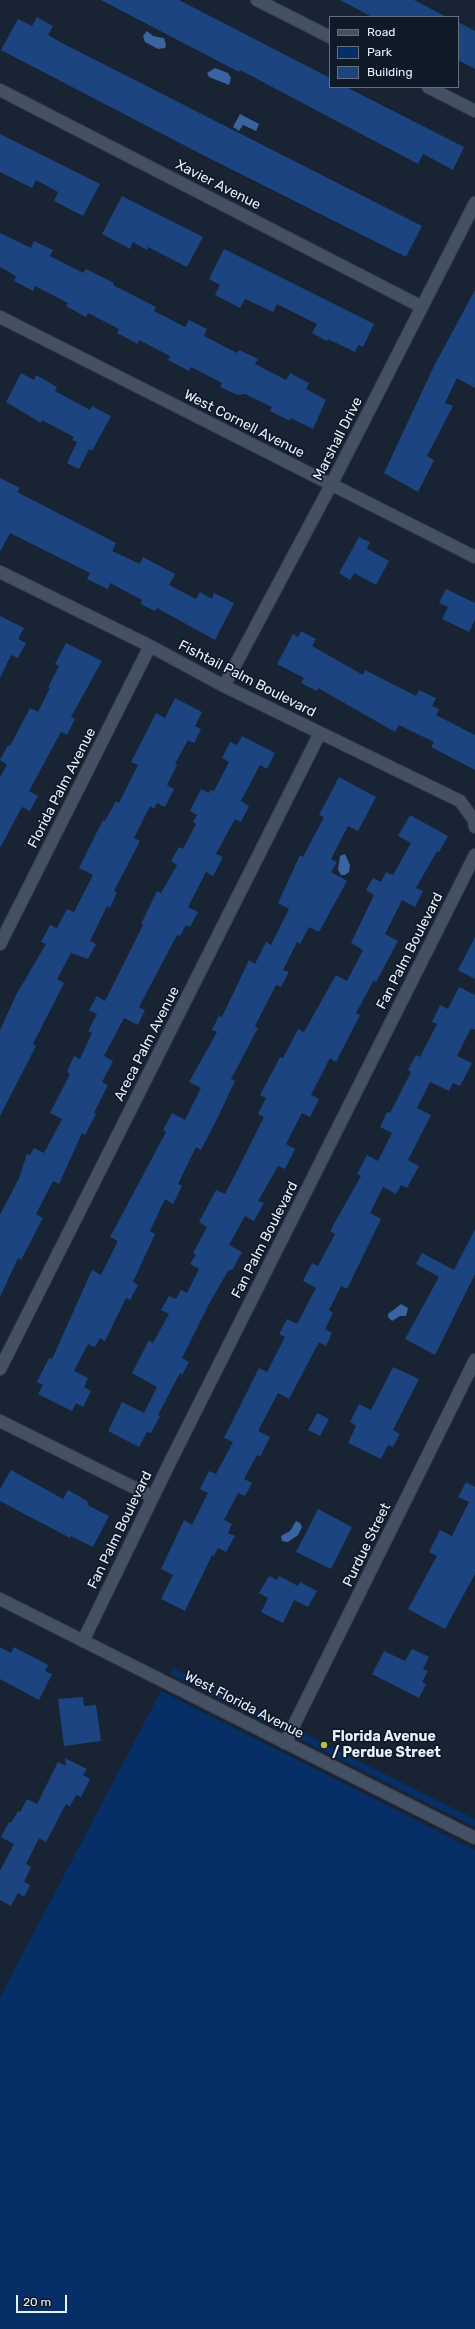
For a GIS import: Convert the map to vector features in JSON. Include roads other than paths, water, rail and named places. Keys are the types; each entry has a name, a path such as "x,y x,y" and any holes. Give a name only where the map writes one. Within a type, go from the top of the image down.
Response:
{"street":[{"path":"257,0 329,36"},
{"path":"430,88 475,111"},
{"name":"Xavier Avenue","path":"0,90 422,307"},
{"name":"Marshall Drive","path":"224,686 331,485 475,203"},
{"name":"West Cornell Avenue","path":"0,316 475,557"},
{"name":"Fishtail Palm Boulevard","path":"0,572 150,646 224,686 460,801 474,823"},
{"name":"Florida Palm Avenue","path":"0,944 150,646"},
{"name":"Areca Palm Avenue","path":"0,1369 320,733"},
{"name":"Fan Palm Boulevard","path":"83,1641 153,1497 475,855"},
{"name":"Purdue Street","path":"285,1743 475,1360"},
{"path":"0,1421 153,1497"},
{"name":"West Florida Avenue","path":"0,1599 475,1838"}],"place":[{"name":"Florida Avenue / Perdue Street","path":"324,1745"}]}
